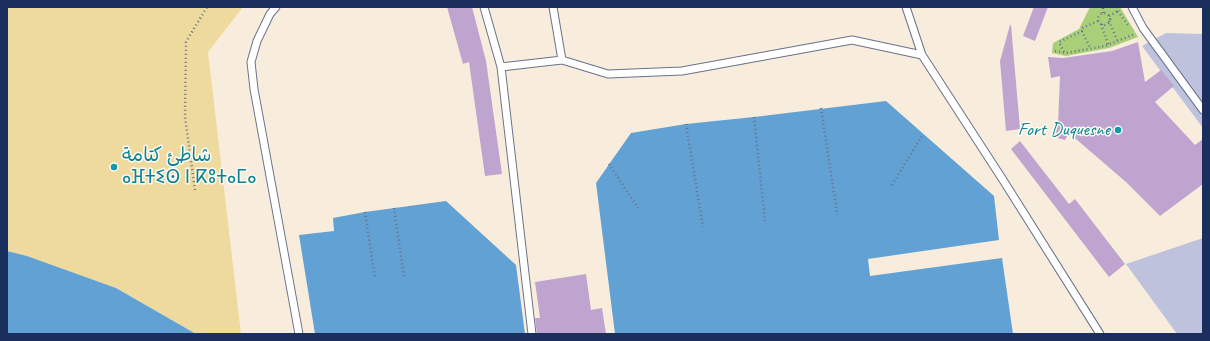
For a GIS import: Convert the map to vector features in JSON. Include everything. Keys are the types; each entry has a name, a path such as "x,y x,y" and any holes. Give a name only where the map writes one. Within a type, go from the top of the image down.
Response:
{"lane":[{"path":"276,7 270,14 256,41 251,62 254,89 299,334"},
{"path":"484,7 501,67 532,334"},
{"path":"553,7 562,60"},
{"path":"906,7 922,55 1100,334"},
{"path":"1132,7 1145,30 1203,110"},
{"path":"501,67 562,60 608,74 682,71 852,40 922,55"}],"path":[{"path":"195,190 185,117 186,42 207,7"},
{"path":"1103,7 1103,12"},
{"path":"1117,7 1118,11 1134,34"},
{"path":"1109,16 1118,11"},
{"path":"1103,12 1109,16"},
{"path":"1098,21 1098,16 1103,12"},
{"path":"1109,16 1109,22 1117,40"},
{"path":"1098,21 1102,24 1108,44"},
{"path":"1064,53 1059,42 1082,31 1082,28 1098,21"},
{"path":"1102,24 1109,22"},
{"path":"1055,51 1064,53 1108,44 1145,30"},
{"path":"1082,31 1090,48"},
{"path":"821,108 837,213"},
{"path":"754,117 765,221"},
{"path":"686,124 703,227"},
{"path":"892,184 923,134"},
{"path":"609,164 638,208"},
{"path":"394,208 404,277"},
{"path":"365,212 375,278"}],"shaded area":[{"path":"1166,33 1203,34 1203,128 1142,46"},
{"path":"1203,238 1203,334 1177,334 1126,264"}],"green space":[{"path":"1090,7 1120,7 1138,37 1109,48 1066,56 1052,53 1053,43 1079,29"}],"sand":[{"name":"شاطئ كتامة ⴰⴼⵜⵉⵙ ⵏ ⴽⵓⵜⴰⵎⴰ","path":"7,7 243,7 208,52 241,334 196,334 116,288 27,256 7,251"}],"water":[{"path":"886,101 994,196 999,240 868,259 870,276 1002,258 1013,334 615,334 596,183 631,133 686,124"},
{"path":"446,201 516,265 525,334 315,334 299,235 334,231 333,218"},
{"path":"7,251 27,256 116,288 196,334 7,334"}],"building":[{"path":"447,7 472,7 486,61 502,174 485,176 469,62 463,64"},
{"path":"1034,7 1048,7 1035,41 1023,36"},
{"path":"1010,25 1020,129 1006,131 1000,61"},
{"name":"Fort Duquesne","path":"1138,42 1145,82 1161,70 1174,86 1155,102 1195,145 1203,139 1203,184 1160,216 1126,182 1069,133 1065,140 1054,137 1054,126 1058,125 1060,76 1051,78 1048,57 1063,58 1112,51"},
{"path":"1020,141 1069,204 1075,199 1125,264 1109,277 1011,149"},
{"path":"586,274 591,310 602,308 606,334 537,334 535,318 540,318 535,282"}],"place":[{"name":"Fort Duquesne","path":"1118,130"},
{"name":"شاطئ كتامة ⴰⴼⵜⵉⵙ ⵏ ⴽⵓⵜⴰⵎⴰ","path":"114,167"}]}
